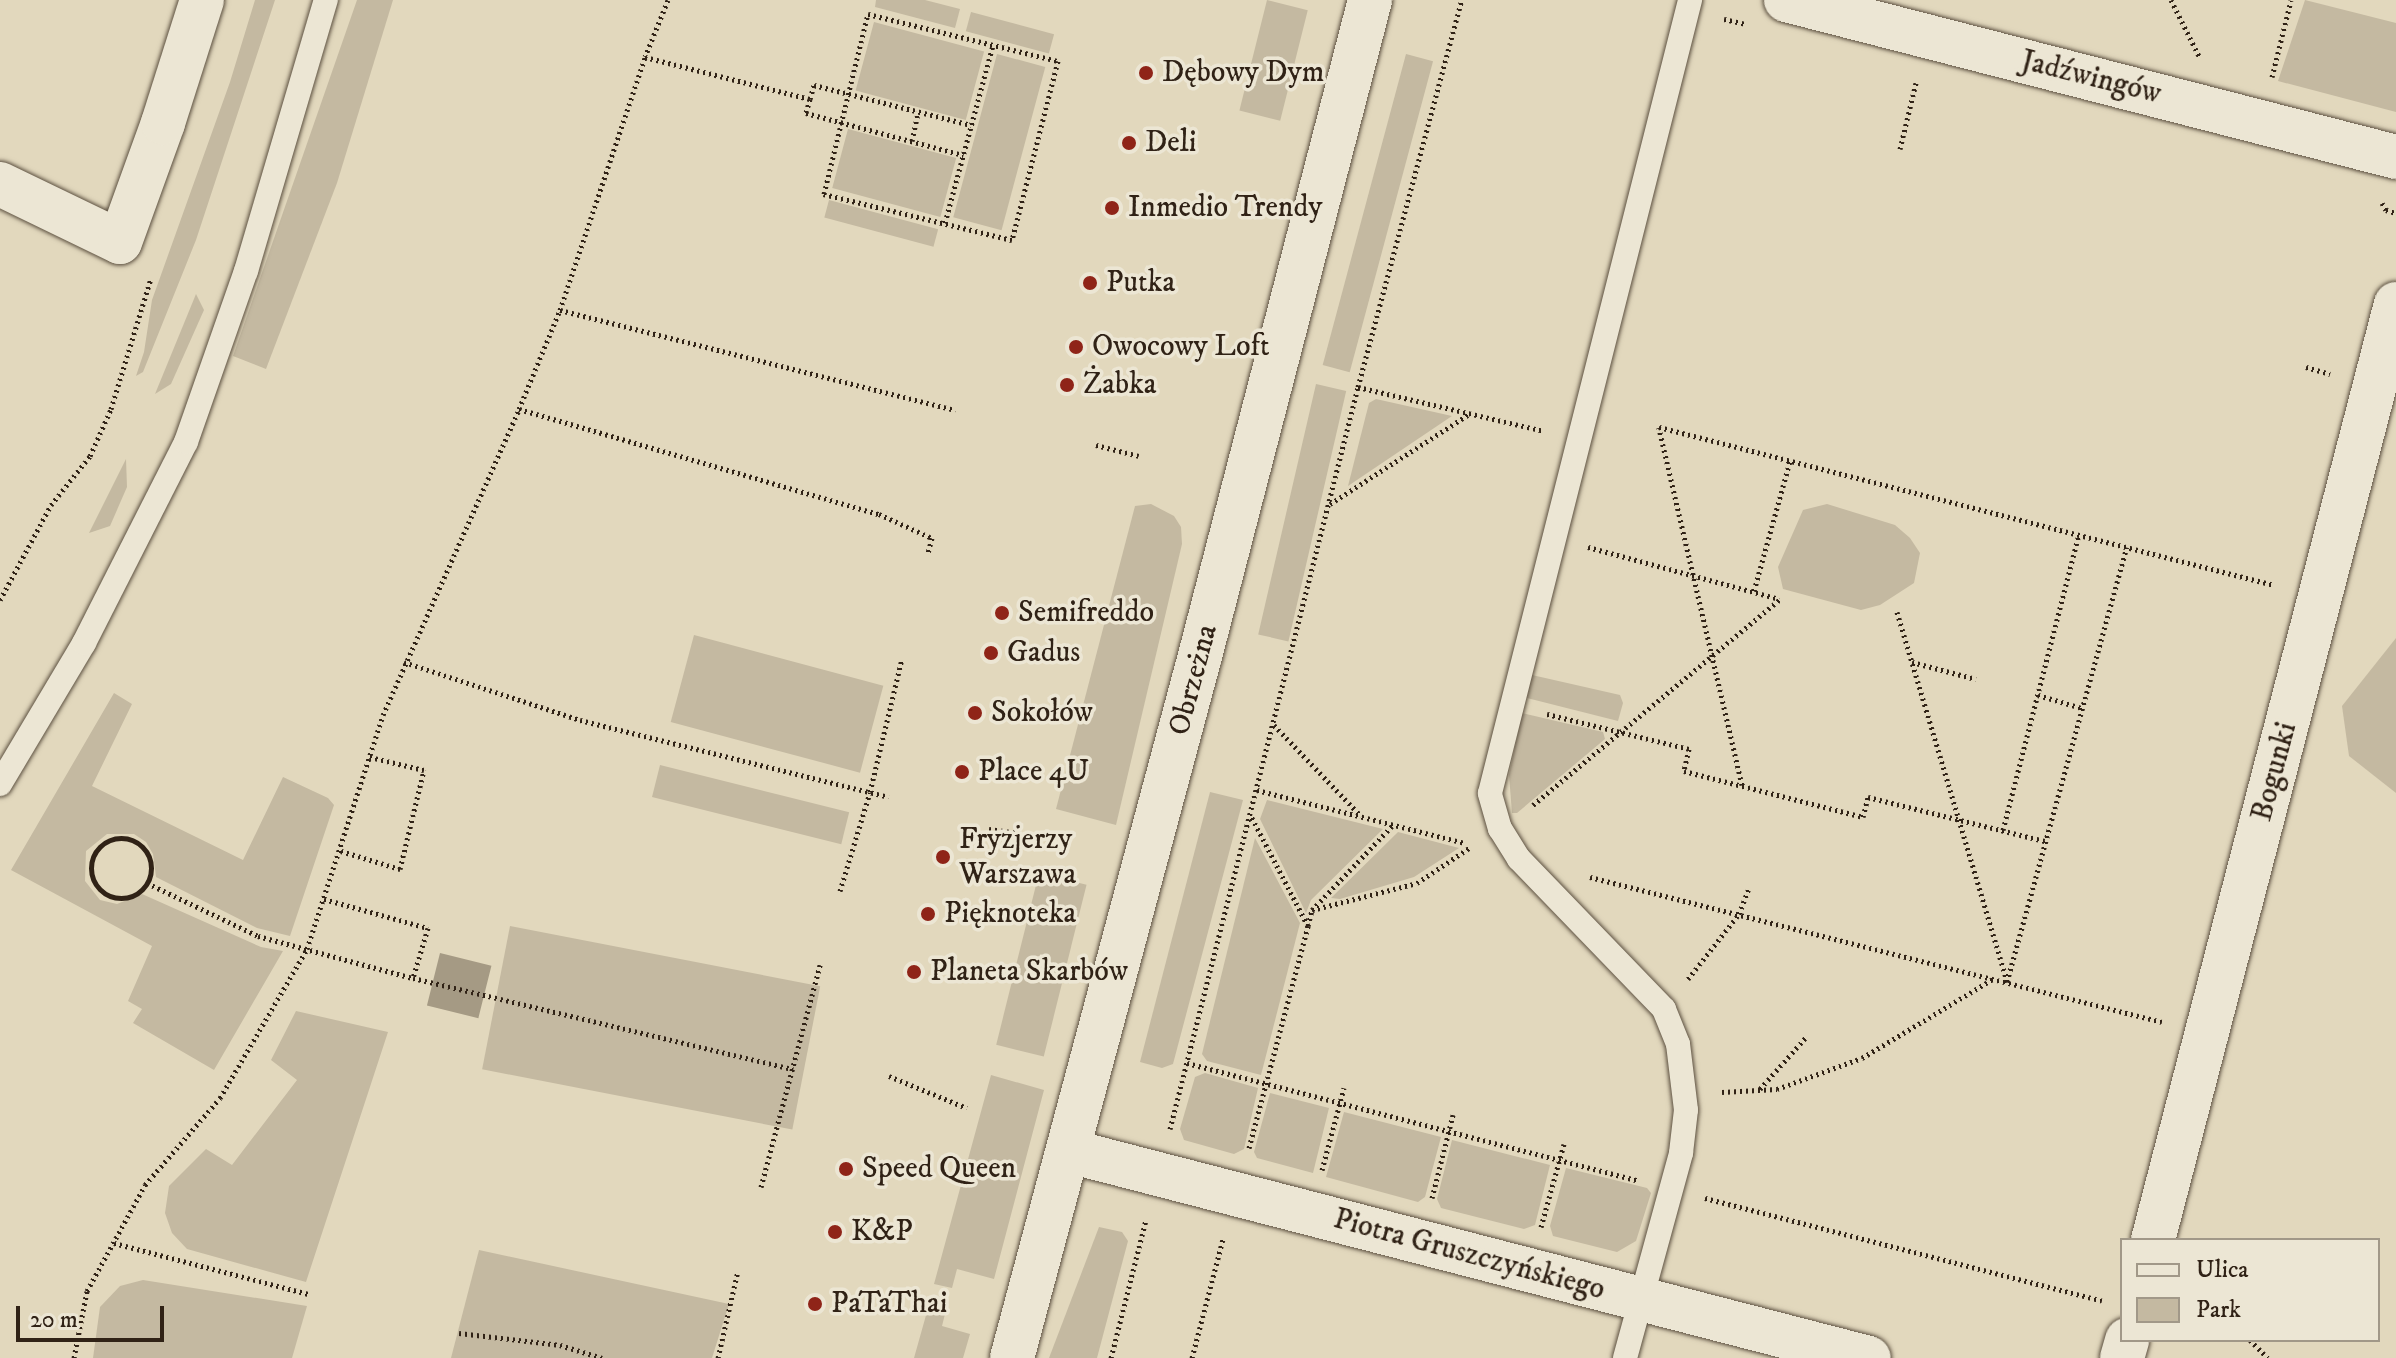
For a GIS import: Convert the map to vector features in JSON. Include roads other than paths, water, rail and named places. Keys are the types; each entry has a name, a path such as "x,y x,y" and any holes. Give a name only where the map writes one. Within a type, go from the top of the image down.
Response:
{"street":[{"path":"0,184 120,242 163,123 202,0"},
{"name":"Obrzeżna","path":"1012,1358 1370,0"},
{"name":"Jadźwingów","path":"1786,0 2396,157"},
{"name":"Bogunki","path":"2154,1238 2396,304"},
{"name":"Piotra Gruszczyńskiego","path":"1069,1151 1869,1358"}],"lane":[{"path":"0,784 84,643 186,442 246,271 326,0"},
{"path":"1625,1358 1681,1153 1684,1092 1678,1044 1664,1009 1519,859 1500,829 1490,793 1690,0"}],"place":[{"name":"Dębowy Dym","path":"1146,73"},
{"name":"Deli","path":"1129,143"},
{"name":"Inmedio Trendy","path":"1112,208"},
{"name":"Putka","path":"1090,283"},
{"name":"Owocowy Loft","path":"1076,347"},
{"name":"Żabka","path":"1067,385"},
{"name":"Semifreddo","path":"1002,613"},
{"name":"Gadus","path":"991,653"},
{"name":"Sokołów","path":"975,713"},
{"name":"Place 4U","path":"962,772"},
{"name":"Fryzjerzy Warszawa","path":"943,857"},
{"name":"Pięknoteka","path":"928,914"},
{"name":"Planeta Skarbów","path":"914,972"},
{"name":"Speed Queen","path":"846,1169"},
{"name":"K&P","path":"835,1232"},
{"name":"PaTaThai","path":"815,1304"}]}
